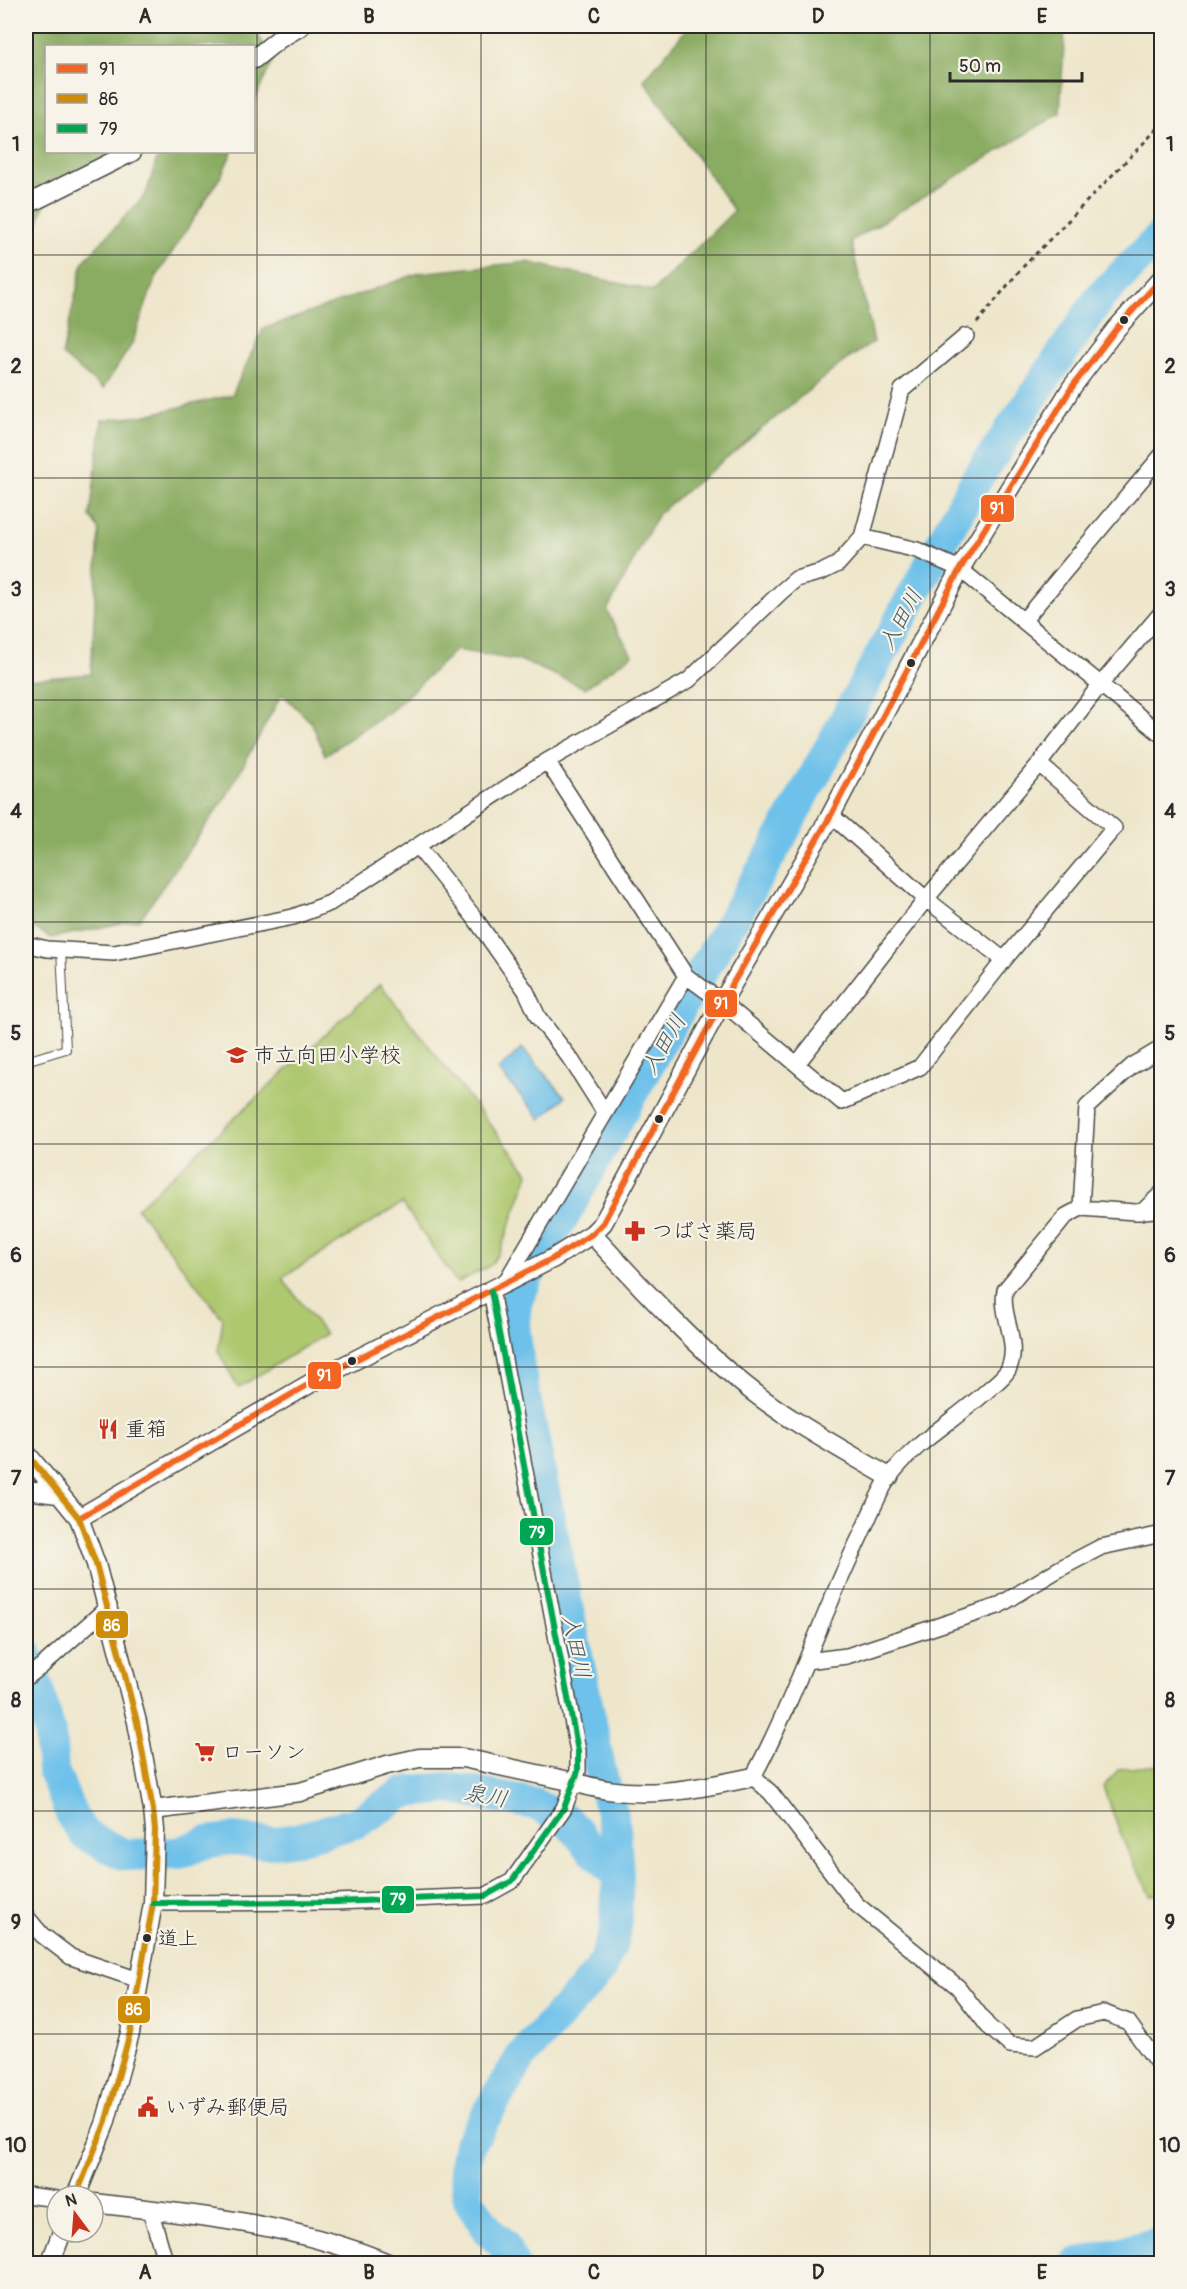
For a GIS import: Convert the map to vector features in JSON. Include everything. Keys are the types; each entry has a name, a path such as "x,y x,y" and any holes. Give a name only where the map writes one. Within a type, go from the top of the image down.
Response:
{"street":[{"path":"255,58 279,39 301,26"},
{"path":"26,206 130,153"},
{"path":"79,1518 318,1380 552,1259 592,1234 603,1223 716,997 831,815 960,569 1072,387 1116,329 1161,278"},
{"path":"26,944 62,950 114,954 293,917 330,903 418,847 546,760 689,680 796,579 822,572 838,564 862,537 902,390 966,336"},
{"path":"1024,620 1161,455"},
{"path":"862,537 917,550 960,569 1161,735"},
{"path":"797,1064 927,899 1161,612"},
{"path":"546,760 689,979 716,997 842,1102 920,1067 1004,960 1114,828 1039,764"},
{"path":"831,815 927,899 1004,960"},
{"path":"418,847 474,917 526,991 538,1017 572,1061 605,1113"},
{"path":"582,1785 578,1771 578,1750 498,1287 689,979"},
{"path":"1081,1208 1087,1107 1132,1066 1161,1048"},
{"path":"1143,1212 1161,1193"},
{"path":"753,1778 771,1744 833,1593 890,1477 905,1459 1007,1372 1012,1358 1013,1342 1003,1303 1005,1290 1066,1216 1081,1208 1143,1212 1161,1209"},
{"path":"592,1234 676,1324 743,1384 799,1424 890,1477"},
{"path":"26,1453 79,1518 96,1564 109,1606 137,1722 155,1830 153,1903 130,2033 105,2124 81,2184"},
{"path":"26,1490 58,1494"},
{"path":"806,1661 847,1656 998,1606 1059,1569 1101,1548 1161,1534"},
{"path":"26,1678 109,1606"},
{"path":"153,1810 300,1792 387,1765 419,1758 463,1758 582,1785 624,1792 689,1791 753,1778 771,1792 856,1904 958,1987 988,2026 1010,2045 1035,2047 1077,2019 1104,2013 1128,2022 1161,2069"},
{"path":"153,1903 335,1902 485,1896 512,1881 582,1785"},
{"path":"26,1916 42,1935 71,1957 139,1980"},
{"path":"26,2195 45,2197"},
{"path":"105,2204 247,2223 329,2241 390,2264"},
{"path":"150,2209 166,2264"},
{"path":"50,2264 58,2244"}],"lane":[{"path":"26,1061 66,1049 62,950"}],"path":[{"path":"966,336 1020,270 1161,124"}],"green space":[{"path":"26,26 253,26 273,60 255,100 255,45 45,45 45,153 132,153 48,194 26,259"},
{"path":"689,26 1065,26 1060,113 851,241 874,342 842,363 658,514 607,611 632,655 585,688 522,661 456,650 392,710 325,755 312,723 282,694 226,797 140,919 51,938 26,923 26,680 91,674 99,530 90,516 102,420 142,416 232,395 263,329 419,273 527,262 653,291 734,211 644,80"},
{"path":"159,153 232,153 221,176 155,279 132,344 103,389 62,355 83,262 146,194"},
{"path":"380,984 529,1174 501,1249 491,1265 457,1283 402,1203 282,1278 325,1334 238,1388 218,1351 223,1319 137,1208"},
{"path":"1161,1765 1161,1894 1150,1895 1125,1845 1103,1787 1119,1769"}],"water":[{"path":"522,1048 565,1097 541,1119 498,1070"}],"waterway":[{"name":"入田川","path":"513,2264 502,2242 491,2234 468,2199 465,2166 469,2144 521,2057 599,1972 615,1935 618,1876 615,1828 600,1768 519,1368 514,1324 516,1302 540,1251 563,1218 658,1047 777,844 976,480 1101,296 1162,235"},
{"name":"泉川","path":"26,1653 50,1733 53,1771 73,1818 85,1835 125,1855 179,1853 207,1842 233,1839 268,1843 297,1839 358,1822 405,1792 448,1788 534,1804 568,1821 618,1876"},
{"path":"1076,2264 1162,2242"}],"transit line":[{"name":"91","path":"79,1518 318,1379 552,1259 592,1234 603,1223 722,1002 831,815 960,569 1072,387 1116,329 1162,278"},
{"name":"79","path":"153,1903 335,1902 485,1896 512,1881 564,1808 578,1771 578,1751 491,1291"},
{"name":"86","path":"26,1453 79,1518 96,1564 137,1722 155,1830 153,1903 130,2033 105,2124 81,2184"}],"place":[{"name":"市立向田小学校","path":"237,1055"},
{"name":"つばさ薬局","path":"635,1231"},
{"name":"重箱","path":"108,1429"},
{"name":"ローソン","path":"205,1752"},
{"name":"道上","path":"147,1938"},
{"name":"いずみ郵便局","path":"148,2107"}]}
